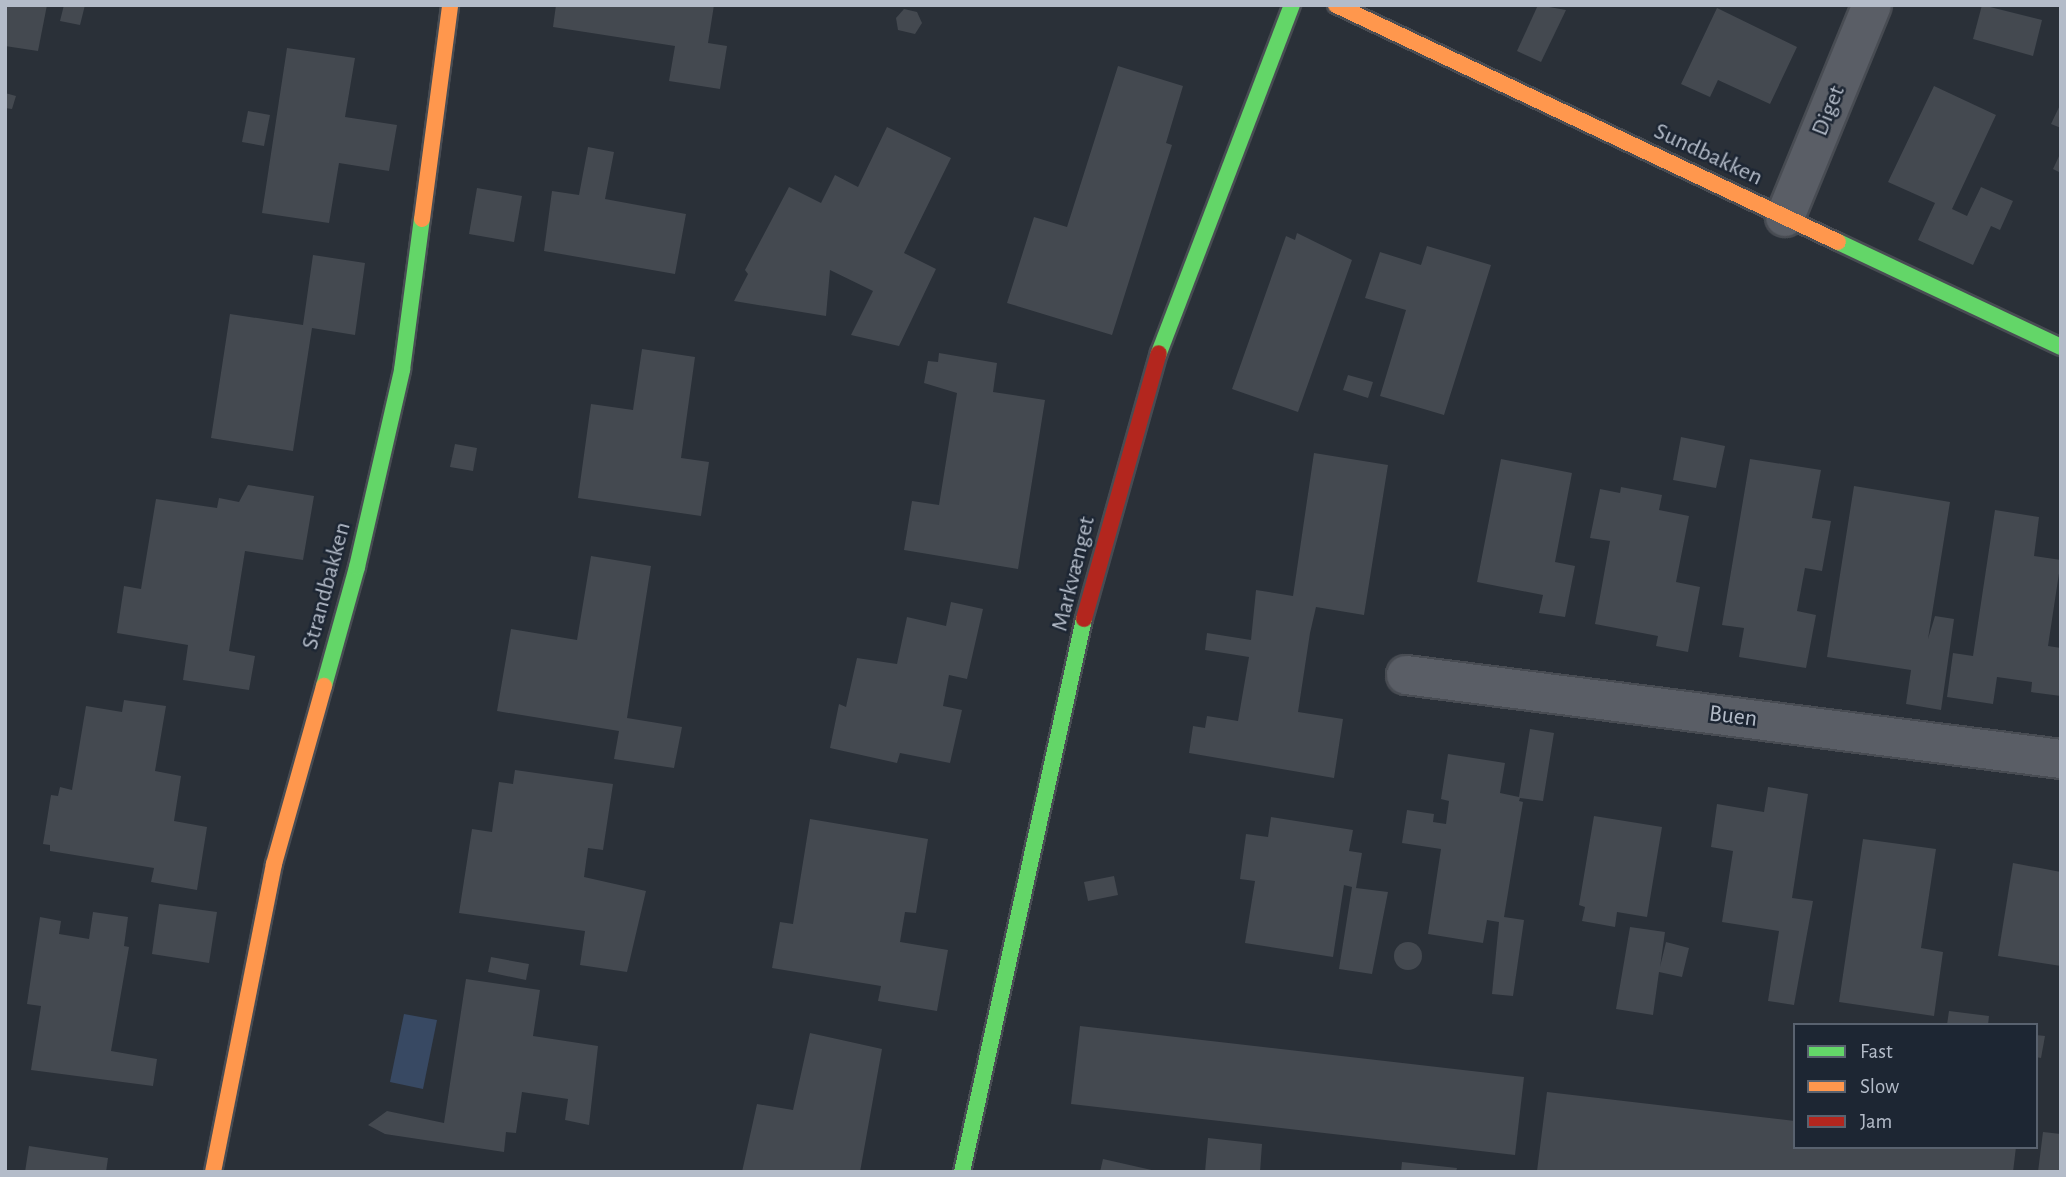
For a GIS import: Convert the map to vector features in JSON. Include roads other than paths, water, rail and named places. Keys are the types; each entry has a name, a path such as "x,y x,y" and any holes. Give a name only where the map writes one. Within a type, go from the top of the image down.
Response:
{"street":[{"name":"Strandbakken","path":"214,1172 274,864 357,566 402,370 450,5"},
{"name":"Markvænget","path":"962,1172 1102,549 1156,360 1292,5"},
{"name":"Sundbakken","path":"1336,5 2061,347"},
{"name":"Diget","path":"1785,217 1872,5"},
{"name":"Buen","path":"1406,675 2061,759"}],"water":[{"path":"404,1014 437,1020 423,1089 390,1082"}]}
